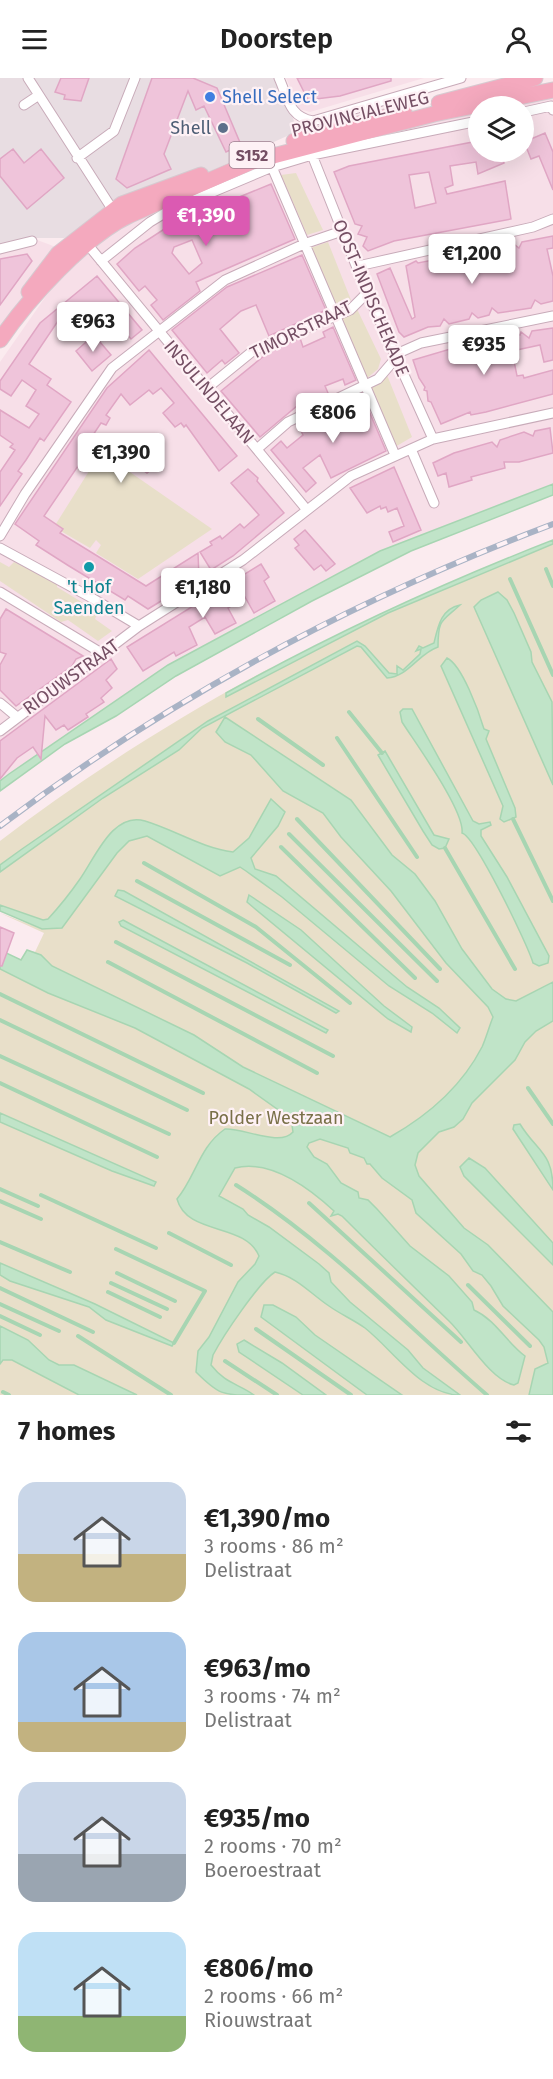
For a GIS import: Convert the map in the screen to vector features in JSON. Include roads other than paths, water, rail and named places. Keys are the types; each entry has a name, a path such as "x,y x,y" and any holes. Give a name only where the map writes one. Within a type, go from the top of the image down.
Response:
{"main road":[{"name":"PROVINCIALEWEG","path":"88,246 116,216 122,204 306,137 535,78"},
{"name":"PROVINCIALEWEG","path":"17,315 28,293 58,254 116,216 254,161 434,114 553,90"},
{"name":"S152","path":"0,340 17,315 88,246"}],"street":[{"path":"28,78 116,216"},
{"path":"77,158 114,131 135,78"},
{"path":"279,78 294,112 301,119 313,121 461,78"},
{"path":"24,105 39,95"},
{"path":"534,111 552,108"},
{"path":"101,261 150,222 170,210 272,167 312,156 468,123"},
{"name":"OOST-INDISCHEKADE","path":"312,156 367,293 433,439"},
{"path":"272,167 395,455"},
{"path":"358,266 533,227 553,219"},
{"path":"0,536 25,494 112,368 225,280 304,244 342,231"},
{"path":"0,249 32,241"},
{"name":"INSULINDELAAN","path":"88,246 307,510"},
{"name":"TIMORSTRAAT","path":"206,389 254,350 350,310 367,293"},
{"path":"257,449 288,422 378,379 395,357 421,343 553,316"},
{"name":"RIOUWSTRAAT","path":"0,731 139,626 243,560 351,476 433,439 553,413"},
{"path":"411,449 434,503"},
{"path":"0,548 139,626"},
{"path":"0,592 103,654"},
{"path":"0,703 17,717"}],"waterway":[{"path":"546,569 553,586"},
{"path":"510,579 553,675"},
{"path":"349,712 382,753"},
{"path":"258,719 323,765"},
{"path":"337,738 417,857"},
{"path":"297,819 440,969"},
{"path":"513,819 553,901"},
{"path":"289,834 437,981"},
{"path":"281,847 415,978"},
{"path":"445,848 515,969"},
{"path":"144,863 256,927 350,1003"},
{"path":"137,881 290,965"},
{"path":"116,942 333,1056"},
{"path":"108,962 317,1073"},
{"path":"0,994 203,1093"},
{"path":"0,1020 187,1110"},
{"path":"0,1056 169,1134"},
{"path":"0,1083 157,1157"},
{"path":"528,1088 553,1124"},
{"path":"236,1185 270,1208 334,1258 487,1395"},
{"path":"0,1189 38,1206"},
{"path":"41,1195 156,1248"},
{"path":"0,1201 41,1219"},
{"path":"309,1203 461,1342"},
{"path":"169,1233 231,1265"},
{"path":"0,1242 70,1272"},
{"path":"116,1249 205,1291 174,1343"},
{"path":"117,1273 175,1301"},
{"path":"111,1283 167,1309"},
{"path":"468,1285 530,1346"},
{"path":"0,1288 93,1332"},
{"path":"108,1292 160,1317"},
{"path":"0,1304 59,1331"},
{"path":"0,1316 40,1335"},
{"path":"256,1329 351,1395"},
{"path":"78,1336 171,1395"},
{"path":"225,1361 277,1395"},
{"path":"3,1392 9,1395"}],"railway":[{"path":"0,826 64,779 130,735 266,655 407,585 553,524"}],"place":[{"name":"Shell Select","path":"210,97"},
{"name":"Shell","path":"223,128"},
{"name":"'t Hof Saenden","path":"89,567"}],"park label":[{"name":"Polder Westzaan","path":"276,1118"}]}
